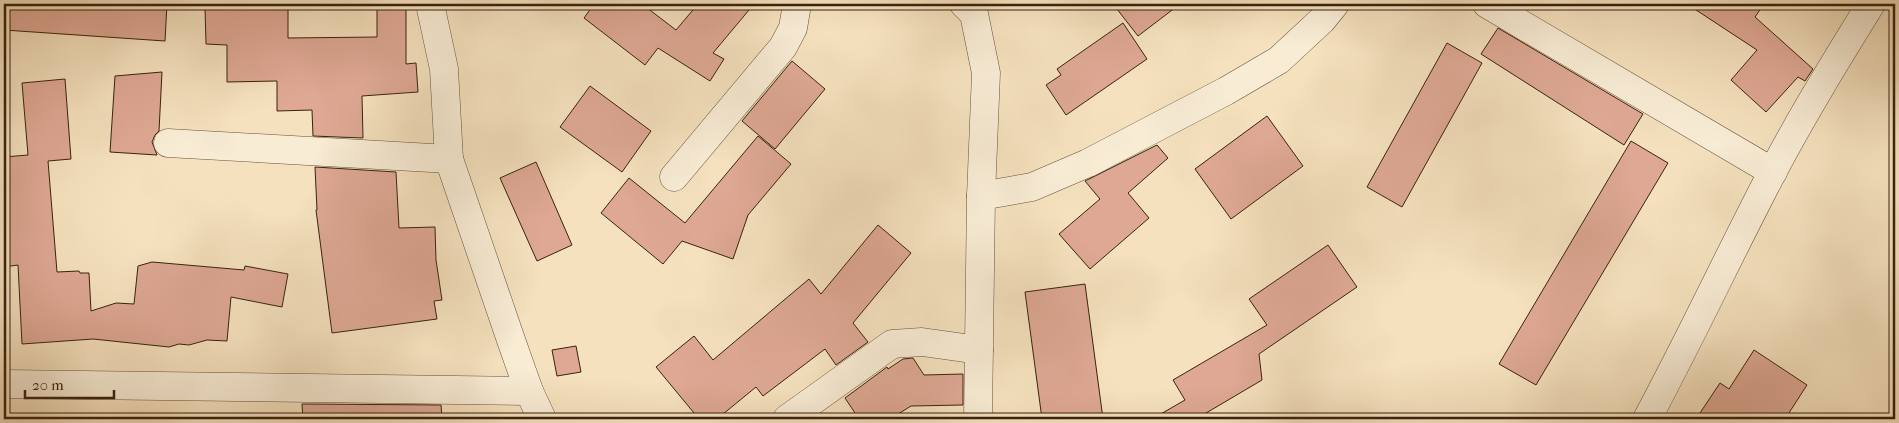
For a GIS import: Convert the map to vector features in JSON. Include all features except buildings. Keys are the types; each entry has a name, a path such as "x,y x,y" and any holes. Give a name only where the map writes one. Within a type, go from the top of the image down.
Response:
{"street":[{"path":"430,4 444,69 449,159 529,391 542,419"},
{"path":"674,177 783,47 793,28 797,4"},
{"path":"964,4 974,14 986,73 981,196 978,419"},
{"path":"981,196 1032,187 1088,163 1226,91 1279,60 1322,20 1335,4"},
{"path":"1487,4 1773,172"},
{"path":"1647,419 1687,345 1773,172 1809,105 1871,4"},
{"path":"168,143 449,159"},
{"path":"788,419 892,344 922,342 979,350"},
{"path":"4,384 529,391"}]}
